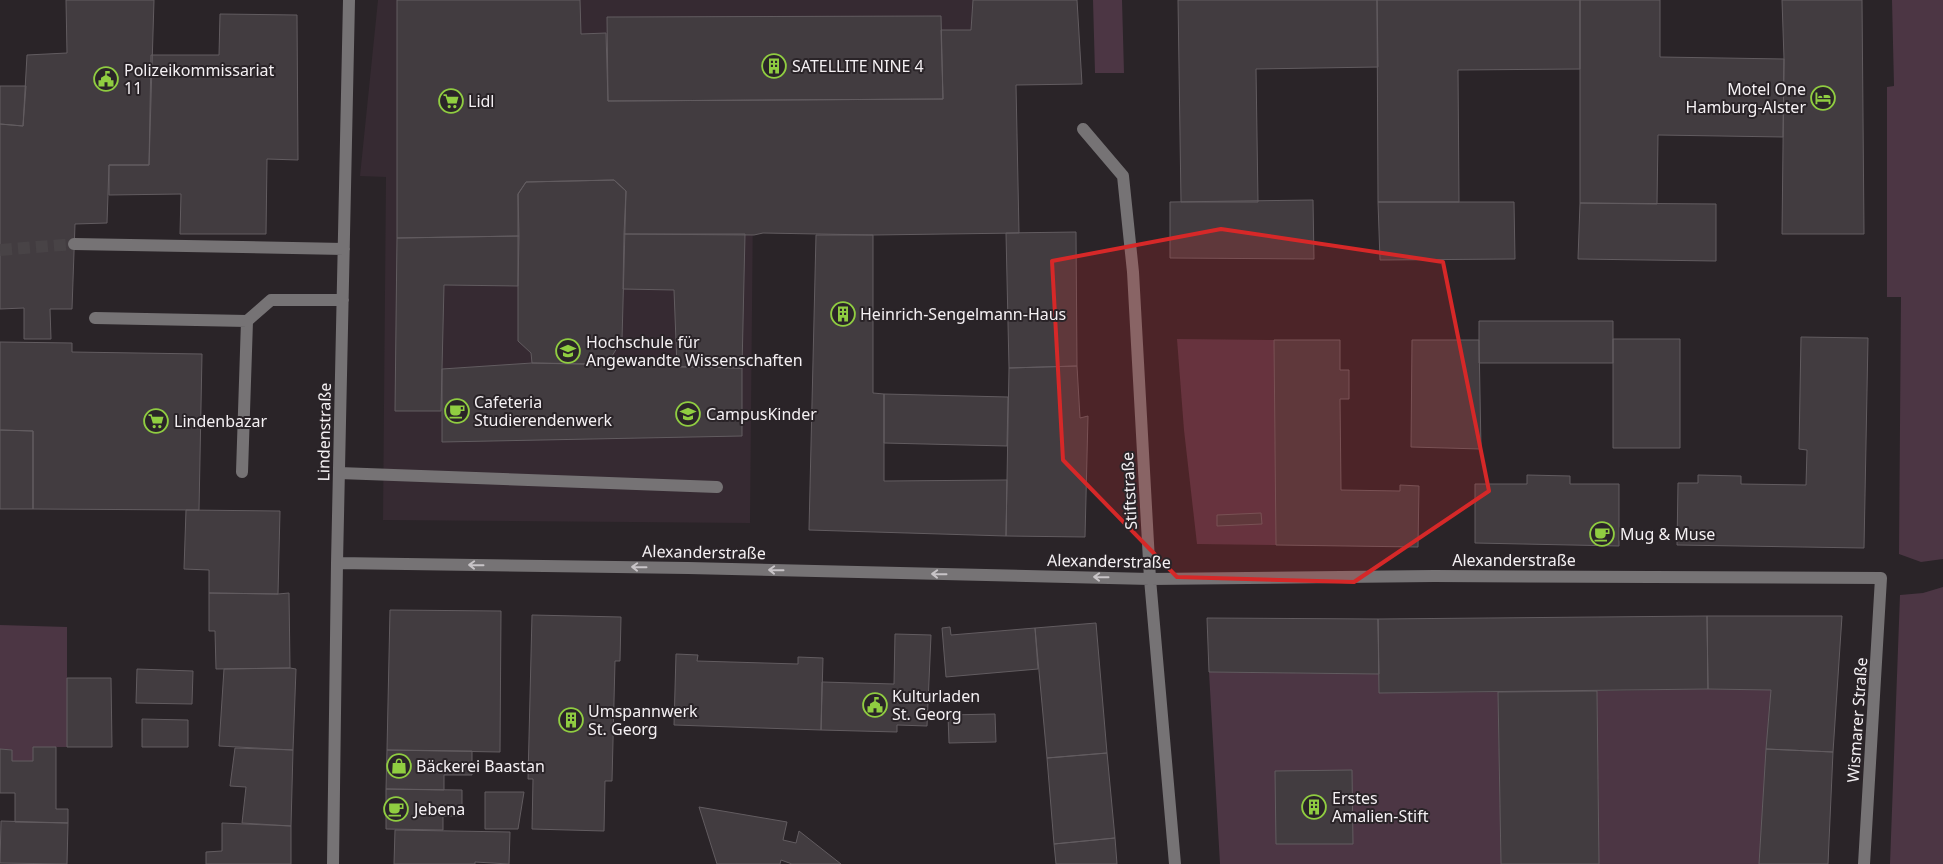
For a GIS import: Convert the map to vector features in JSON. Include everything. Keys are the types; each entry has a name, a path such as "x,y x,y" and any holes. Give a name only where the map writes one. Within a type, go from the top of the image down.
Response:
{"street":[{"name":"Lindenstraße","path":"333,864 337,562 349,0"},
{"name":"Stiftstraße","path":"1083,130 1123,176 1132,272 1150,579 1175,864"},
{"path":"74,244 344,249"},
{"path":"95,318 247,321 271,300 343,300"},
{"path":"242,472 247,321"},
{"path":"339,473 717,487"},
{"name":"Alexanderstraße","path":"337,562 1150,579 1434,576 1881,578"},
{"name":"Wismarer Straße","path":"1864,864 1881,578"}],"highlighted area":[{"path":"1221,229 1443,262 1489,491 1354,582 1177,577 1063,460 1052,261"}],"shaded area":[{"path":"378,0 1077,0 1082,84 1016,85 753,205 750,523 383,520 386,177 360,176"},
{"path":"1093,0 1122,0 1124,73 1095,73"},
{"path":"1892,0 1943,0 1943,559 1921,562 1899,554 1901,297 1887,297 1887,87 1894,86"},
{"path":"1177,339 1274,340 1276,545 1197,544 1184,430"},
{"path":"1943,587 1943,864 1890,864 1900,595 1923,593"},
{"path":"0,625 67,627 67,747 33,747 33,761 12,761 12,750 0,749"},
{"path":"1209,672 1379,674 1379,693 1498,692 1501,864 1220,864"},
{"path":"1771,690 1759,864 1599,864 1597,691"}],"building":[{"path":"66,0 154,0 149,165 109,165 107,223 75,224 72,309 50,309 51,339 24,339 24,308 0,309 0,124 23,126 27,55 67,53"},
{"path":"397,0 580,0 581,34 606,33 608,101 943,99 941,30 971,30 973,0 1077,0 1082,84 1016,85 1019,233 873,235 763,233 754,235 624,234 626,191 614,180 526,182 518,194 519,236 397,238"},
{"path":"1178,0 1377,0 1378,67 1256,69 1258,202 1181,202"},
{"path":"1377,0 1580,0 1580,69 1458,70 1459,202 1378,202"},
{"path":"1580,0 1660,0 1660,57 1784,59 1783,137 1658,135 1657,204 1580,203"},
{"name":"Motel One Hamburg-Alster","path":"1782,0 1862,0 1864,234 1782,234 1784,59"},
{"path":"220,14 297,15 298,160 267,159 266,234 180,234 181,194 109,195 109,165 149,165 151,55 219,55"},
{"name":"SATELLITE NINE 4","path":"941,16 943,99 608,101 607,17"},
{"path":"0,86 26,86 23,126 0,124"},
{"path":"614,180 626,191 622,340 607,364 532,363 531,353 518,341 518,194 526,182"},
{"path":"1313,200 1314,259 1170,258 1170,202"},
{"path":"1378,202 1514,202 1515,259 1380,260"},
{"path":"1580,203 1716,204 1716,261 1578,259"},
{"path":"1076,232 1077,366 1009,368 1006,233"},
{"path":"624,234 745,234 742,368 677,367 674,290 623,289"},
{"name":"Heinrich-Sengelmann-Haus","path":"816,235 873,235 873,393 884,394 884,481 1007,480 1006,536 809,530"},
{"path":"519,236 518,286 444,285 441,411 395,411 397,238"},
{"path":"1479,321 1613,321 1613,363 1479,363"},
{"path":"1801,337 1868,338 1864,548 1677,545 1678,483 1698,483 1698,475 1741,476 1741,484 1806,485 1807,450 1799,449"},
{"path":"1613,339 1680,339 1680,448 1613,448"},
{"path":"1274,340 1340,340 1340,370 1349,370 1349,399 1340,399 1341,490 1400,491 1400,485 1419,486 1418,547 1276,545"},
{"path":"1412,340 1479,340 1481,449 1411,447"},
{"path":"0,342 72,343 72,352 202,354 199,510 33,509 33,431 0,430"},
{"path":"532,363 742,368 742,436 442,442 442,369"},
{"name":"Heinrich-Sengelmann-Haus","path":"1077,366 1080,418 1088,416 1085,537 1006,536 1009,368"},
{"path":"884,394 1008,397 1007,446 884,443"},
{"path":"0,430 33,431 33,509 0,509"},
{"path":"1527,475 1570,476 1570,484 1619,484 1619,546 1475,543 1475,484 1527,484"},
{"path":"186,510 280,511 278,594 209,593 209,570 184,569"},
{"path":"1261,513 1262,524 1217,526 1217,515"},
{"path":"209,593 289,593 290,668 216,669 215,631 209,631"},
{"path":"390,610 501,611 500,752 387,750"},
{"name":"Umspannwerk St. Georg","path":"532,615 621,617 620,661 615,661 612,781 605,781 604,831 532,829 533,779 528,779"},
{"path":"1707,616 1842,616 1833,752 1766,749 1771,690 1708,689"},
{"path":"1707,616 1708,689 1379,693 1378,619"},
{"path":"1207,618 1378,619 1379,674 1209,672"},
{"path":"1096,623 1107,753 1047,758 1035,628"},
{"path":"950,627 951,635 1035,628 1038,669 946,677 942,628"},
{"path":"895,634 931,635 927,726 897,725 897,732 821,730 822,682 894,684"},
{"path":"676,654 698,655 697,661 798,664 798,657 823,658 821,730 674,725"},
{"path":"137,669 193,671 192,704 136,703"},
{"path":"224,669 296,669 293,750 219,746"},
{"path":"67,678 111,678 112,747 67,747"},
{"path":"1597,691 1599,864 1501,864 1498,692"},
{"path":"995,714 996,742 949,743 948,715"},
{"path":"142,719 188,720 188,747 142,747"},
{"path":"33,747 56,747 56,809 68,809 68,823 15,822 15,793 0,793 0,749 12,750 12,761 33,761"},
{"path":"235,748 293,750 291,826 242,823 246,787 230,786"},
{"path":"1766,749 1833,752 1828,864 1759,864"},
{"path":"387,750 472,751 472,775 444,775 444,790 386,789"},
{"path":"1107,753 1115,838 1054,844 1047,758"},
{"name":"Erstes Amalien-Stift","path":"1352,770 1353,844 1276,844 1275,771"},
{"path":"386,789 462,790 462,812 457,812 457,816 443,816 443,830 386,829"},
{"path":"485,792 524,792 518,829 485,829"},
{"path":"699,807 787,822 783,840 796,843 799,831 841,864 792,864 781,860 780,864 717,864"},
{"path":"1,821 68,823 67,864 0,863"},
{"path":"222,823 291,826 291,864 206,864 206,852 222,851"},
{"path":"395,830 510,832 509,864 475,862 475,864 394,864"},
{"path":"1115,838 1117,864 1056,864 1054,844"}],"tunnel":[{"path":"0,250 74,244"}],"place":[{"name":"SATELLITE NINE 4","path":"774,66"},
{"name":"Polizeikommissariat 11","path":"106,79"},
{"name":"Motel One Hamburg-Alster","path":"1823,98"},
{"name":"Lidl","path":"451,101"},
{"name":"Heinrich-Sengelmann-Haus","path":"843,314"},
{"name":"Hochschule für Angewandte Wissenschaften","path":"568,351"},
{"name":"Cafeteria Studierendenwerk","path":"457,411"},
{"name":"CampusKinder","path":"688,414"},
{"name":"Lindenbazar","path":"156,421"},
{"name":"Mug & Muse","path":"1602,534"},
{"name":"Kulturladen St. Georg","path":"875,705"},
{"name":"Umspannwerk St. Georg","path":"571,720"},
{"name":"Bäckerei Baastan","path":"399,766"},
{"name":"Erstes Amalien-Stift","path":"1314,807"},
{"name":"Jebena","path":"396,809"}]}
